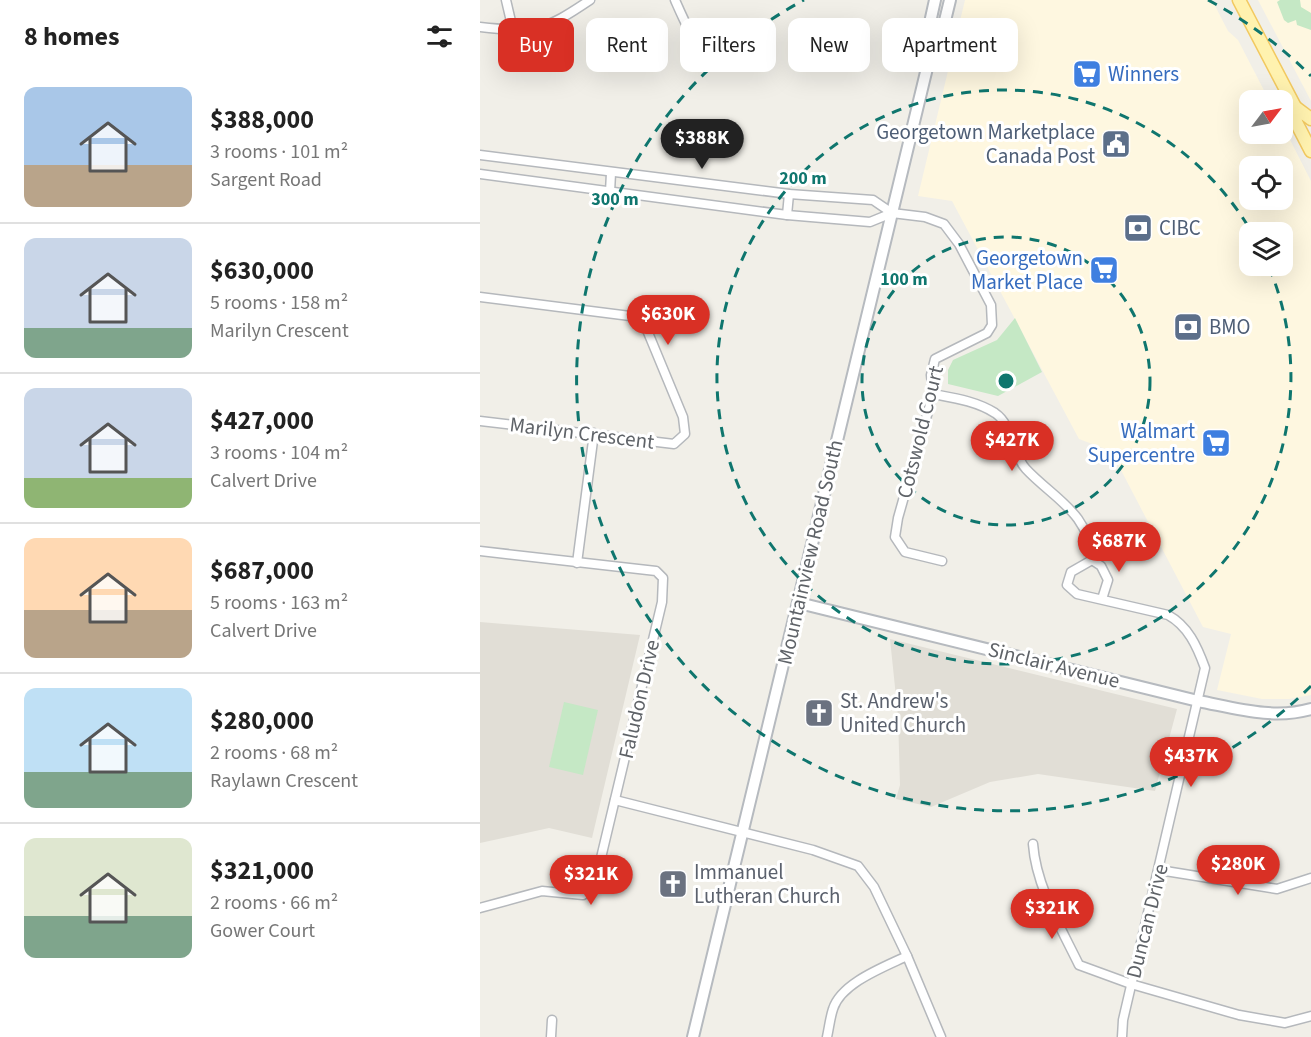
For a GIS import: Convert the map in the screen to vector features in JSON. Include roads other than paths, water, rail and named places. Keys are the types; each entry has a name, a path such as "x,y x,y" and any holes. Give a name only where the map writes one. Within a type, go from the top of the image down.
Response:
{"main road":[{"name":"Mountainview Road South","path":"931,18 935,0"},
{"name":"Mountainview Road South","path":"946,18 950,0"},
{"path":"1239,0 1295,107 1296,122 1311,151"},
{"name":"Mountainview Road South","path":"693,1037 926,72"},
{"path":"1295,107 1311,119"},
{"name":"Sinclair Avenue","path":"798,603 1198,701 1265,714 1295,714 1311,709"}],"street":[{"path":"506,0 510,18"},
{"path":"563,18 590,0"},
{"path":"675,0 684,18"},
{"path":"480,27 498,29"},
{"path":"480,155 789,194 873,200 892,213"},
{"path":"610,173 610,192"},
{"path":"480,174 787,215 870,222 892,213"},
{"path":"787,215 789,194"},
{"name":"Cotswold Court","path":"892,213 925,218 944,224 959,244 991,305 992,325 987,333 935,359 931,375 933,394 895,537 905,552 942,561"},
{"name":"Marilyn Crescent","path":"480,297 630,316 647,330 683,417 685,434 674,444 480,421"},
{"path":"933,394 975,402 997,414 1006,426 1025,468 1062,499 1077,518 1092,545 1092,560"},
{"path":"576,563 594,433"},
{"name":"Faludon Drive","path":"480,550 656,571 663,578 662,602 595,883 583,895 543,891 480,908"},
{"path":"1092,560 1101,566 1108,580 1102,599 1077,594 1067,585 1071,572 1092,560"},
{"name":"Duncan Drive","path":"1102,599 1168,615 1180,622 1197,647 1205,668 1131,984 1123,1020 1122,1037"},
{"path":"615,800 813,850 858,866 874,887 907,956 941,1037"},
{"path":"1033,844 1034,862 1051,907 1079,966 1131,984 1239,1015 1286,1023 1311,1016"},
{"path":"1159,870 1277,890 1311,878"},
{"path":"827,1037 833,1007 850,987 869,974 907,956"},
{"path":"551,1037 552,1020"}],"place":[{"name":"Winners","path":"1087,74"},
{"name":"Georgetown Marketplace Canada Post","path":"1116,144"},
{"name":"CIBC","path":"1138,228"},
{"name":"Georgetown Market Place","path":"1104,270"},
{"name":"BMO","path":"1188,327"},
{"name":"Walmart Supercentre","path":"1216,443"},
{"name":"St. Andrew's United Church","path":"819,713"},
{"name":"Immanuel Lutheran Church","path":"673,884"}]}
